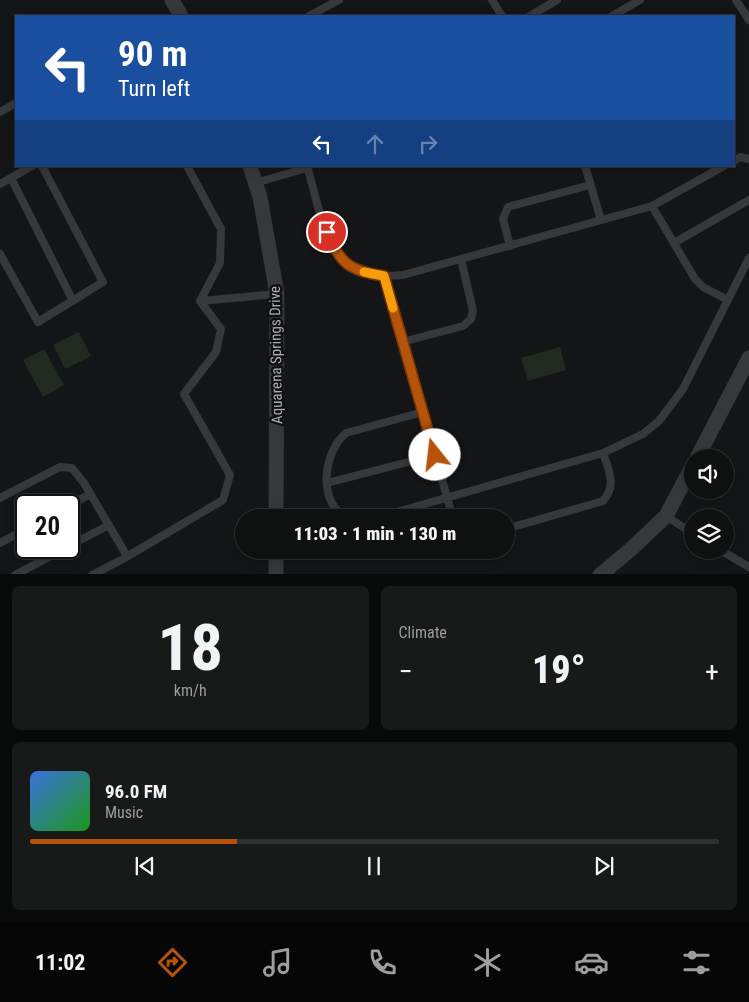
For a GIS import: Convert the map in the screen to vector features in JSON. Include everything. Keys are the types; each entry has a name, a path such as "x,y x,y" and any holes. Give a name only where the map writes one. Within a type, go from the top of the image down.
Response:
{"street":[{"path":"172,0 180,15"},
{"name":"Aquarena Springs Drive","path":"250,167 260,197 277,294 276,509"},
{"path":"703,449 749,358"},
{"path":"600,574 630,550 666,516 684,482"},
{"path":"276,559 276,574"}],"lane":[{"path":"311,15 339,0"},
{"path":"492,0 501,15"},
{"path":"532,15 557,0"},
{"path":"614,15 640,0"},
{"path":"736,0 749,20"},
{"path":"0,112 15,104"},
{"path":"735,160 740,157 749,159"},
{"path":"0,184 30,167"},
{"path":"0,254 38,322 103,282 43,167"},
{"path":"188,167 221,229 220,263 200,301"},
{"path":"256,183 307,167 322,222 338,256 348,265 366,273 384,276 403,275 652,206 722,167"},
{"path":"585,167 601,220"},
{"path":"11,178 72,301"},
{"path":"510,246 503,219 508,207 590,184"},
{"path":"674,243 749,200"},
{"path":"652,206 695,279 703,288 728,300"},
{"path":"408,509 603,454 643,434 660,421 683,389 749,258"},
{"path":"402,342 463,326 471,319 473,311 461,259"},
{"path":"384,276 450,509"},
{"path":"200,301 277,294"},
{"path":"92,574 127,556 223,500 230,475 184,394 216,352 219,342 221,329 200,301"},
{"path":"335,509 329,497 327,483 328,461 339,439 346,433 423,412"},
{"path":"515,526 603,501 609,494 611,487 610,476 603,454"},
{"path":"327,483 435,455"},
{"path":"0,498 60,467 72,468 127,556"},
{"path":"80,500 90,494"},
{"path":"666,516 684,528"},
{"path":"80,541 109,525"},
{"path":"0,543 15,535"},
{"path":"734,558 749,567"},
{"path":"15,574 44,559"}],"shaded area":[{"path":"79,332 91,356 65,369 53,345"},
{"path":"560,347 566,370 528,381 521,358"},
{"path":"44,349 64,385 43,397 23,360"}],"slow traffic":[{"path":"364,272 384,276 393,308"}],"route":[{"path":"327,232 338,256 348,265 366,273 384,276 435,455"}]}
